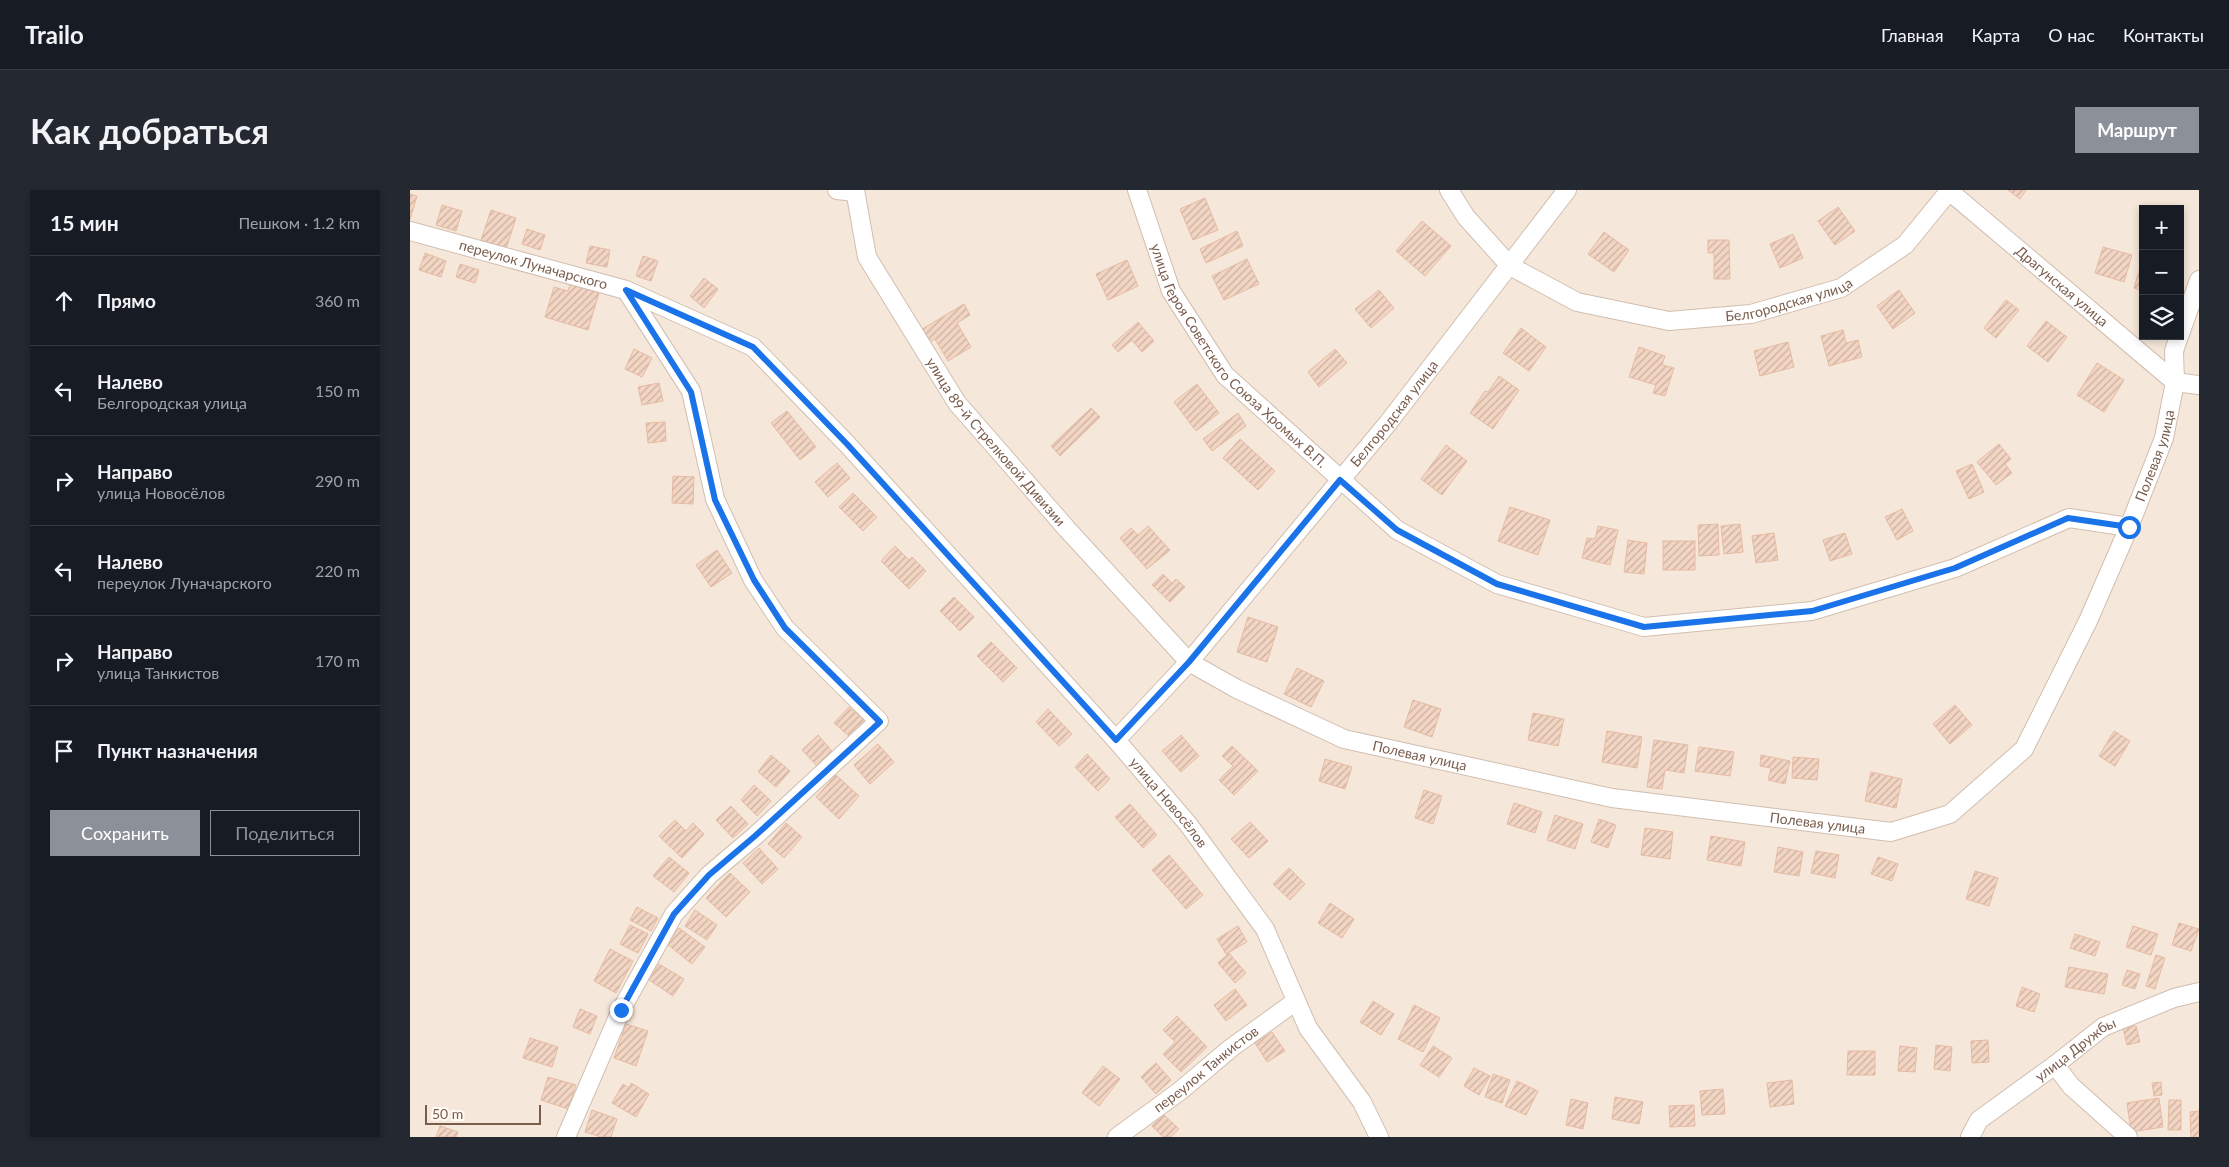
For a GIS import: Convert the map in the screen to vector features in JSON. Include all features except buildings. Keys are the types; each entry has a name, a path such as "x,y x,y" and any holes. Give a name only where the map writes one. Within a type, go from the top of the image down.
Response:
{"street":[{"path":"837,190 855,191"},
{"name":"улица Героя Советского Союза Хромых В.П.","path":"1137,190 1171,291 1225,375 1397,530 1497,584 1644,627 1812,611 1955,568 2068,518 2129,527"},
{"name":"Белгородская улица","path":"1449,190 1466,218 1510,266 1577,302 1669,321 1751,314 1841,288 1905,245 1949,190"},
{"name":"Белгородская улица","path":"1116,740 1189,662 1340,480 1510,266 1567,190"},
{"name":"Драгунская улица","path":"1949,190 2175,382"},
{"name":"улица 89-й Стрелковой Дивизии","path":"855,191 867,257 957,403 1067,529 1189,662"},
{"name":"переулок Луначарского","path":"410,231 626,290 691,392 715,500 754,580 785,628 880,722 755,836 709,875 674,914 621,1010 566,1137"},
{"path":"2184,323 2199,280"},
{"name":"улица Новосёлов","path":"626,290 753,347 847,444 1116,740 1188,824 1265,929 1308,1028 1362,1102 1379,1137"},
{"path":"2178,340 2174,351 2175,382 2199,386"},
{"name":"Полевая улица","path":"1189,662 1237,689 1344,739 1612,798 1891,832 1950,814 2024,749 2068,665 2129,527 2164,438 2175,382"},
{"name":"улица Дружбы","path":"1970,1137 1979,1120 2055,1066 2103,1027 2174,998 2199,992"},
{"name":"переулок Танкистов","path":"1117,1137 1180,1091 1231,1048 1296,1001"},
{"path":"2055,1066 2072,1086 2128,1137"}],"shaded area":[{"path":"410,190 2199,190 2199,1137 410,1137"}],"route":[{"path":"621,1010 674,914 709,875 755,836 803,790 880,722 785,628 754,580 715,500 691,392 626,290 753,347 847,444 1116,740 1189,662 1340,480 1397,530 1497,584 1644,627 1812,611 1955,568 2068,518 2129,527"}]}
